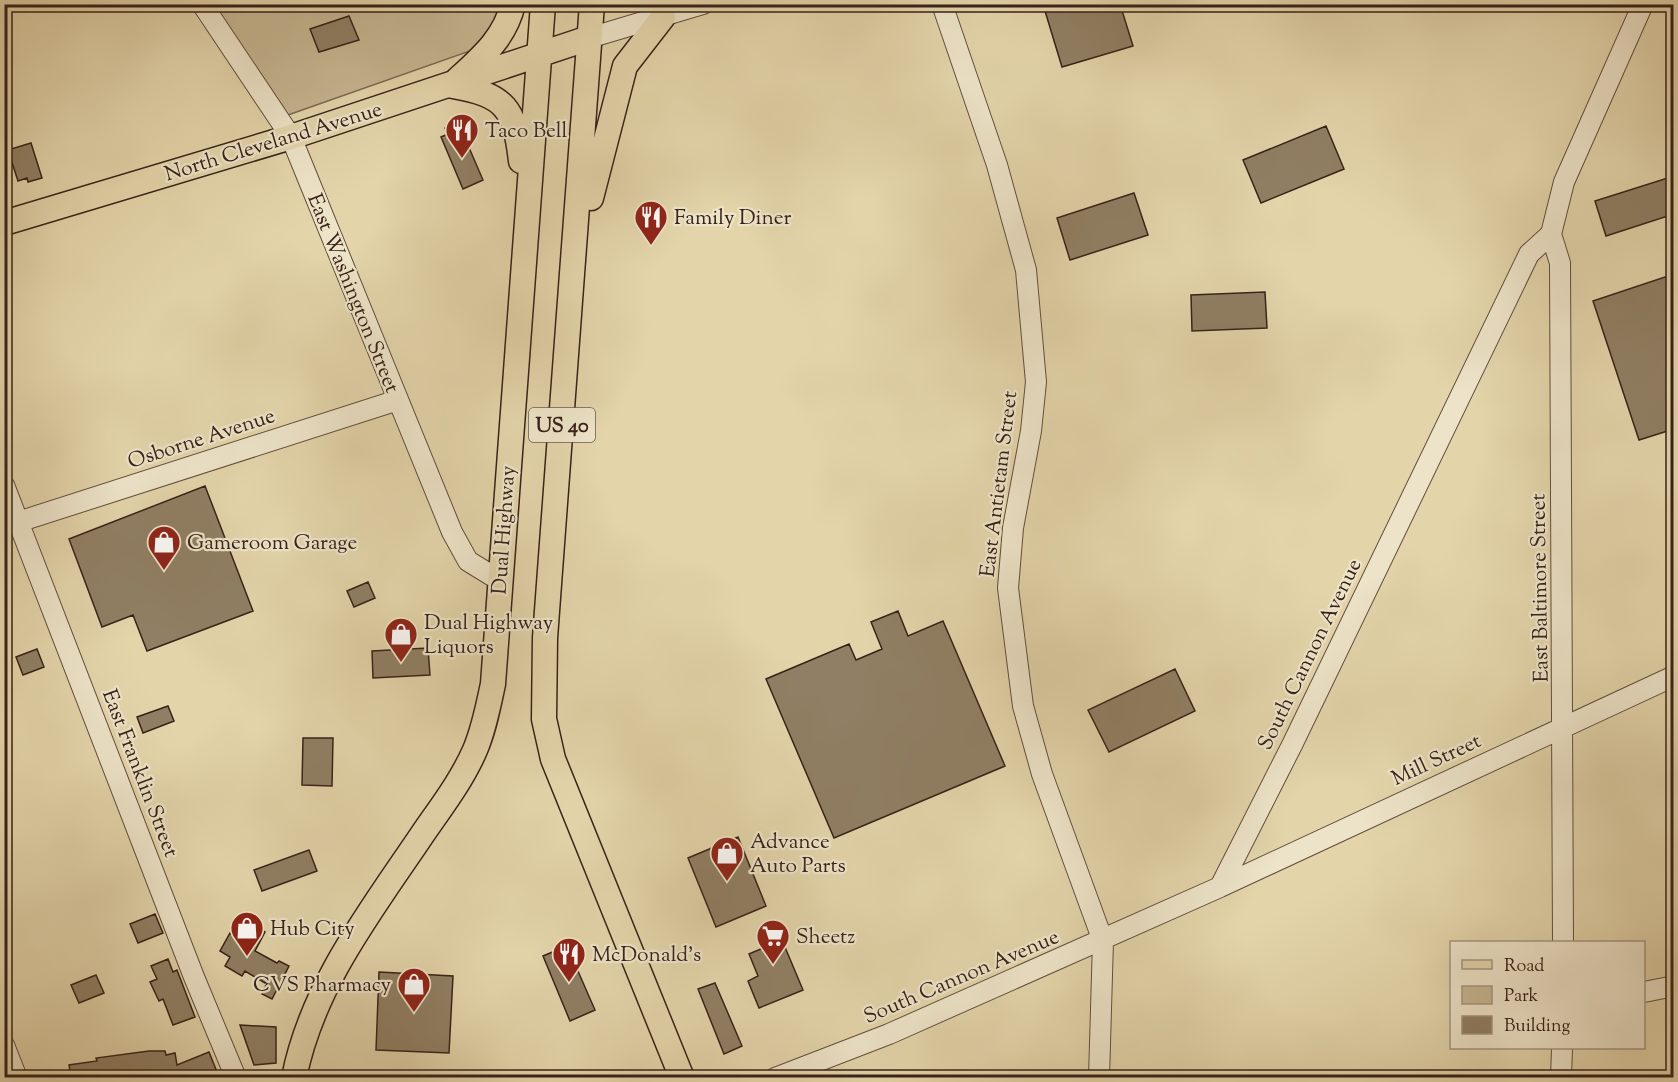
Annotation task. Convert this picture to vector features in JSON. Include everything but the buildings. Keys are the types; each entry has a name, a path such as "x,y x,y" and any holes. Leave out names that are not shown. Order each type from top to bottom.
{"main road":[{"path":"450,86 488,51 500,35 513,4"},
{"name":"Dual Highway","path":"294,1077 310,1022 330,979 358,930 455,787 474,752 484,723 493,684 543,4"},
{"name":"US 40","path":"592,4 543,689 544,719 554,759 571,808 682,1077"},
{"path":"572,295 595,176 624,66 666,11"},
{"name":"North Cleveland Avenue","path":"4,223 291,137 589,38"},
{"path":"450,86 492,96 512,115 518,134 527,216"}],"street":[{"name":"East Washington Street","path":"202,4 291,137 452,532 468,561 499,580"},
{"path":"589,38 666,11 704,4"},
{"name":"East Antietam Street","path":"942,4 997,165 1026,270 1036,382 1030,431 1012,528 1008,588 1023,706 1042,774 1103,941 1099,1077"},
{"path":"1551,234 1564,182 1643,4"},
{"name":"South Cannon Avenue","path":"775,1077 889,1034 1103,941 1220,887 1298,732 1529,254 1551,234"},
{"name":"East Baltimore Street","path":"1551,234 1560,263 1564,726 1563,941"},
{"name":"Osborne Avenue","path":"18,522 398,400"},
{"name":"East Franklin Street","path":"4,485 236,1077"},
{"name":"Mill Street","path":"1220,887 1674,676"},
{"path":"1645,992 1674,986"},
{"path":"4,1045 17,1077"},
{"path":"1561,1077 1562,1049"}],"green space":[{"path":"209,5 508,5 487,45 285,116"}],"place":[{"name":"Taco Bell","path":"462,159"},
{"name":"Family Diner","path":"651,246"},
{"name":"Gameroom Garage","path":"164,571"},
{"name":"Dual Highway Liquors","path":"401,663"},
{"name":"Advance Auto Parts","path":"727,882"},
{"name":"Hub City","path":"247,957"},
{"name":"Sheetz","path":"773,965"},
{"name":"McDonald's","path":"569,983"},
{"name":"CVS Pharmacy","path":"414,1013"}]}
